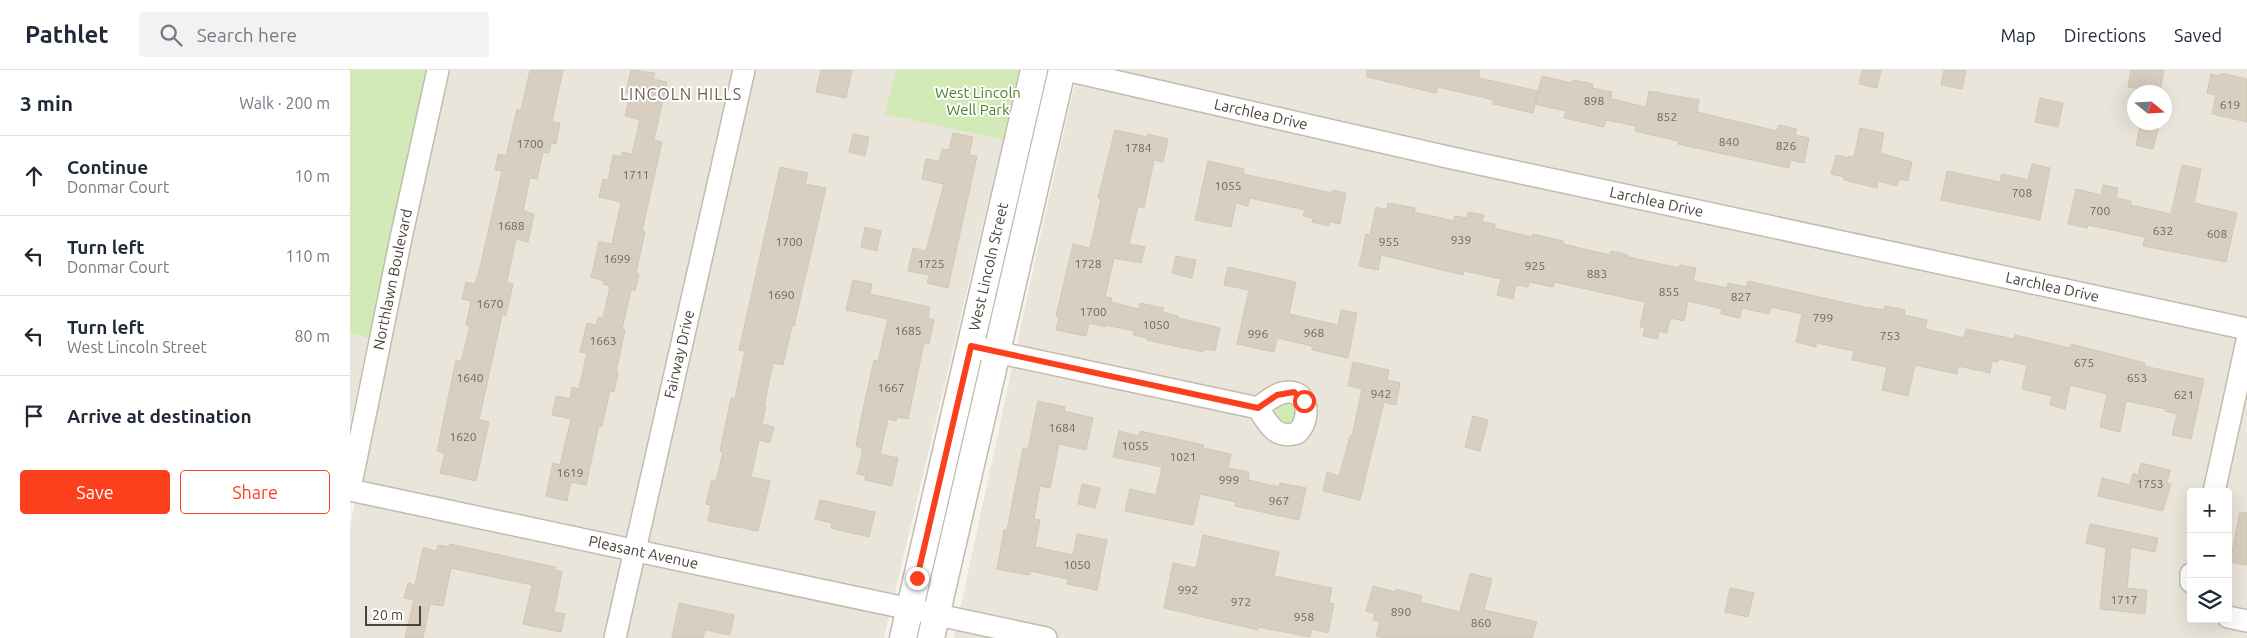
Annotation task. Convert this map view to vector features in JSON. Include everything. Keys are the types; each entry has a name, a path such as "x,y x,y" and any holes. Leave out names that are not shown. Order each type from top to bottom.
{"street":[{"name":"Northlawn Boulevard","path":"350,490 401,238 438,70"},
{"name":"Fairway Drive","path":"615,638 744,70"},
{"name":"West Lincoln Street","path":"903,638 1034,70"},
{"name":"West Lincoln Street","path":"934,627 1062,70"},
{"name":"Larchlea Drive","path":"1066,70 1462,160 2247,329"},
{"path":"2215,488 2247,341"},
{"path":"971,346 1258,408"},
{"name":"Pleasant Avenue","path":"350,490 909,610 934,627 1046,638"},
{"path":"2232,618 2247,621"}],"shaded area":[{"path":"445,70 896,70 886,114 1003,140 884,638 350,638 350,526 390,344"},
{"path":"1078,70 2247,70 2247,638 954,638"},
{"path":"350,333 369,338 350,425"}],"green space":[{"path":"350,70 445,70 423,172 369,338 350,333"},
{"name":"West Lincoln Well Park","path":"896,70 1019,70 1003,140 885,114"},
{"path":"1282,404 1290,404 1296,410 1296,418 1290,424 1282,424 1276,418 1276,410"}],"building":[{"path":"530,70 563,70 552,122 560,123 556,144 551,143 549,153 543,152 537,179 530,178 523,211 534,214 528,242 516,239 507,282 513,284 506,316 502,315 479,420 489,422 476,481 440,473 445,453 437,451 456,360 461,362 470,326 466,325 471,301 462,299 466,282 475,284 478,276 502,171 495,170 498,154 506,156 517,109 521,110"},
{"path":"631,70 655,73 653,79 667,82 654,140 662,142 642,231 645,232 636,273 639,274 635,291 631,290 622,329 625,330 616,372 618,373 614,392 610,391 602,426 599,425 586,485 571,482 567,501 546,496 553,463 560,465 571,419 552,415 556,396 570,399 572,387 579,389 587,353 580,352 587,323 596,325 598,317 603,318 610,286 603,284 604,281 591,277 599,242 612,244 621,202 599,197 603,179 608,180 613,155 621,157 622,152 632,154 640,120 625,116 630,94 626,93"},
{"path":"821,70 852,70 846,98 816,92"},
{"path":"1367,70 1480,70 1479,78 1538,91 1533,113 1493,104 1494,100 1438,87 1436,93 1367,77"},
{"path":"1862,70 1881,70 1877,88 1859,84"},
{"path":"1944,70 1966,70 1962,89 1941,85"},
{"path":"2131,70 2164,70 2161,85 2128,85"},
{"path":"2221,73 2247,79 2247,122 2212,114 2216,95 2207,93 2211,74 2220,76"},
{"path":"1542,76 1572,83 1573,80 1593,84 1592,88 1612,92 1611,99 1646,107 1649,91 1699,100 1697,112 1777,131 1779,125 1797,129 1795,135 1809,138 1804,163 1790,160 1789,168 1678,144 1678,141 1635,131 1636,126 1606,120 1604,127 1564,118 1566,111 1535,104"},
{"path":"2040,98 2063,103 2058,127 2035,122"},
{"path":"1860,128 1884,133 1880,153 1912,162 1908,181 1899,179 1897,186 1878,181 1877,188 1844,180 1844,177 1831,174 1836,155 1848,158 1849,156 1854,157"},
{"path":"1115,130 1147,137 1148,134 1168,139 1163,162 1154,160 1144,208 1138,207 1129,244 1145,247 1141,263 1114,258 1105,297 1112,298 1111,302 1139,309 1140,303 1164,308 1162,312 1178,316 1178,318 1220,328 1215,351 1204,349 1204,352 1147,340 1147,338 1133,335 1134,331 1106,325 1105,327 1089,323 1086,336 1056,330 1059,317 1056,316 1073,244 1090,248 1101,199 1098,198"},
{"path":"2139,130 2158,130 2153,149 2136,145"},
{"path":"953,133 973,137 969,155 977,156 948,288 927,283 929,275 908,271 913,248 926,251 944,184 922,179 926,159 939,161 942,149 949,150"},
{"path":"853,134 869,137 865,156 849,152"},
{"path":"1208,161 1244,169 1243,174 1332,193 1332,190 1346,193 1340,224 1330,222 1329,226 1312,222 1313,218 1303,216 1305,210 1250,198 1248,206 1236,203 1231,227 1195,220"},
{"path":"2032,164 2050,168 2040,220 1941,200 1947,171 2000,182 2002,174 2028,180"},
{"path":"2182,165 2201,169 2194,203 2237,213 2226,262 2143,246 2145,237 2088,225 2087,228 2068,224 2076,189 2101,195 2103,185 2118,188 2116,198 2131,201 2131,205 2171,214"},
{"path":"780,167 808,173 805,184 826,188 783,365 773,363 764,406 766,406 762,424 774,427 770,443 759,440 751,477 770,481 758,531 708,521 711,505 706,504 712,480 716,481 723,452 720,451 731,398 735,399 745,351 739,350"},
{"path":"1388,203 1415,208 1414,212 1454,221 1455,216 1467,218 1468,212 1484,215 1482,222 1495,224 1494,228 1532,237 1533,234 1563,241 1563,244 1610,255 1611,251 1628,255 1628,257 1679,268 1680,265 1696,268 1693,281 1727,288 1728,283 1746,287 1748,281 1864,307 1884,310 1885,306 1905,310 1904,315 1927,320 1925,329 1964,338 1966,329 2014,339 2015,335 2070,348 2071,344 2145,363 2144,366 2204,379 2191,439 2172,435 2177,414 2165,411 2166,409 2126,401 2120,432 2100,427 2107,394 2070,385 2065,409 2050,405 2052,396 2022,389 2027,365 1999,359 1998,362 1992,361 1990,373 1958,366 1957,374 1915,365 1908,396 1882,390 1887,367 1852,360 1854,351 1816,343 1816,347 1796,342 1802,314 1771,307 1769,314 1742,308 1740,318 1721,314 1722,309 1688,301 1684,321 1670,318 1667,333 1659,331 1658,339 1643,336 1645,328 1640,327 1645,302 1554,282 1553,287 1529,282 1528,287 1516,285 1513,299 1497,295 1501,279 1464,271 1463,275 1381,255 1378,270 1359,266 1366,234 1370,235 1376,207 1387,210"},
{"path":"865,227 881,231 877,251 861,247"},
{"path":"1176,256 1196,260 1192,278 1172,273"},
{"path":"1228,267 1296,282 1289,314 1338,325 1341,310 1357,313 1348,358 1312,350 1312,346 1277,338 1274,352 1237,344 1249,290 1224,285"},
{"path":"853,280 872,284 870,294 930,307 928,318 934,320 929,344 924,343 908,419 897,417 896,421 888,419 880,454 898,458 892,486 865,480 866,476 857,474 862,448 856,446 862,414 874,360 878,361 888,319 846,310"},
{"path":"1353,362 1389,370 1387,380 1400,383 1396,405 1384,402 1360,500 1323,491 1327,472 1339,476 1350,436 1352,436 1362,389 1348,386"},
{"path":"1038,401 1065,407 1064,411 1093,418 1086,450 1059,444 1050,488 1040,486 1034,519 1040,520 1035,547 1073,555 1077,534 1107,540 1097,590 1067,584 1068,579 1030,571 1029,575 997,569 1004,530 1007,530 1023,448 1028,449"},
{"path":"1473,416 1488,420 1480,451 1465,447"},
{"path":"1119,431 1139,436 1140,431 1204,445 1203,448 1231,454 1228,468 1249,472 1248,480 1279,487 1280,483 1306,488 1299,520 1235,506 1236,502 1200,494 1193,525 1125,511 1130,489 1156,495 1162,467 1113,457"},
{"path":"2141,463 2170,470 2167,483 2171,484 2163,511 2098,496 2102,478 2130,485 2133,473 2138,475"},
{"path":"1082,484 1100,488 1095,508 1078,504"},
{"path":"820,500 875,512 869,537 831,528 832,523 815,519"},
{"path":"2240,512 2247,513 2247,565 2232,562 2232,552"},
{"path":"2090,524 2158,538 2155,552 2131,547 2127,588 2147,590 2145,614 2100,609 2106,548 2086,543"},
{"path":"1203,535 1279,552 1274,576 1332,588 1329,603 1334,604 1328,633 1312,629 1310,637 1258,627 1258,630 1164,608 1173,563 1196,568"},
{"path":"450,544 555,567 555,570 562,572 554,612 565,614 561,632 523,624 532,585 451,568 443,606 430,604 423,638 405,638 414,600 404,598 408,583 415,585 423,548 437,551 438,545 449,547"},
{"path":"1470,573 1492,579 1484,610 1537,622 1532,638 1385,638 1376,636 1380,622 1373,620 1375,614 1366,611 1373,586 1395,592 1396,589 1422,596 1420,602 1460,612"},
{"path":"1730,588 1754,593 1748,617 1725,612"},
{"path":"679,603 734,615 730,635 705,630 703,638 672,638"}],"district":[{"name":"LINCOLN HILLS","path":"681,94"}],"route":[{"path":"917,578 971,346 1258,408 1271,398 1288,392 1294,392 1304,401"}]}
